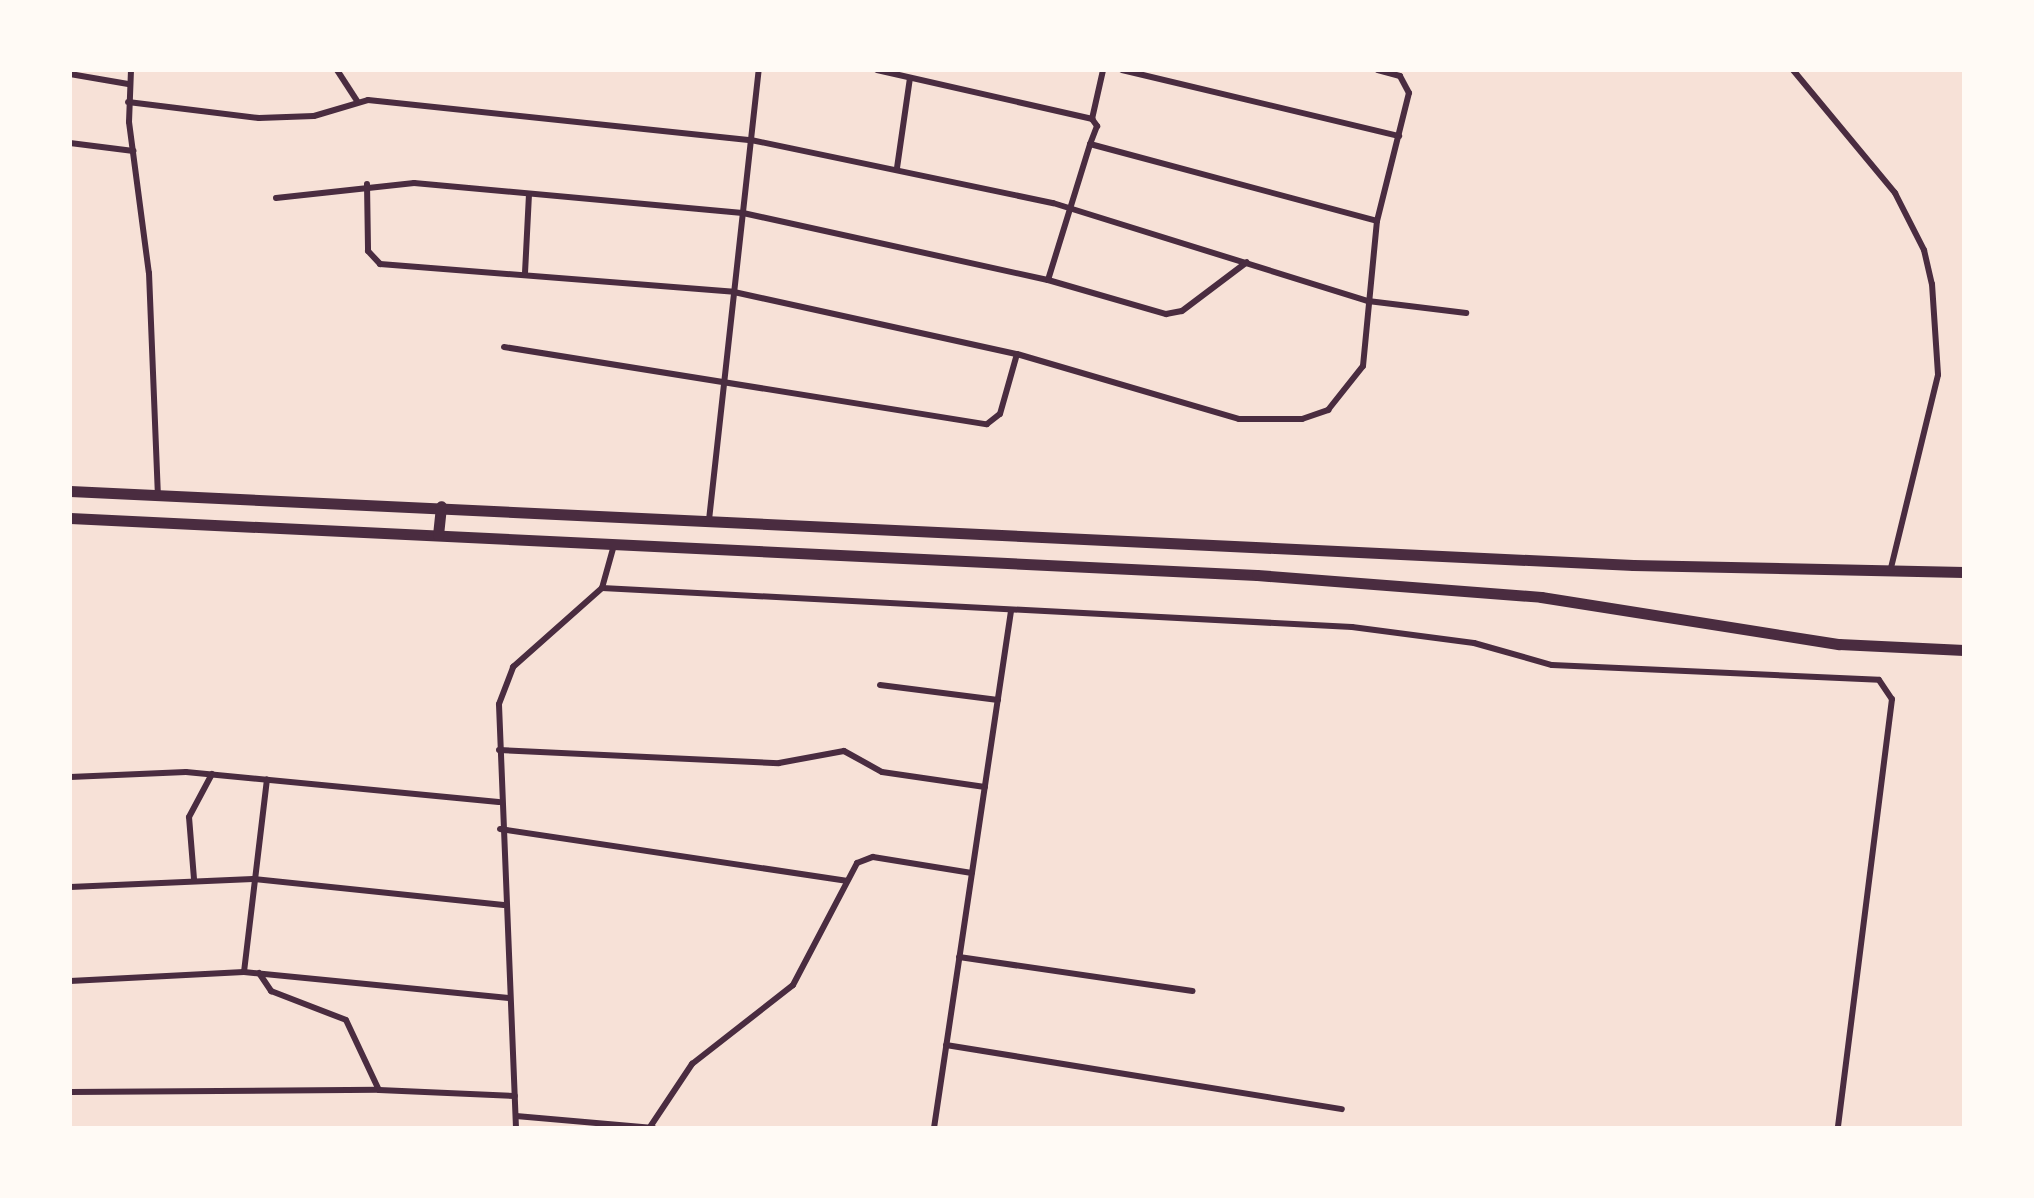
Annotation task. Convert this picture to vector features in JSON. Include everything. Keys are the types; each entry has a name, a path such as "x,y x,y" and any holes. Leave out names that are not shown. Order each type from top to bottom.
{"highway":[{"path":"70,492 441,506 1633,565 1964,572"},
{"path":"438,534 441,506"},
{"path":"70,518 1257,575 1541,597 1839,644 1964,650"}],"street":[{"path":"131,70 128,102 149,274 158,495"},
{"path":"336,70 358,102"},
{"path":"709,521 759,70"},
{"path":"877,70 1092,118 1098,126 1048,280"},
{"path":"1092,118 1102,70"},
{"path":"1122,70 1399,136"},
{"path":"1378,70 1407,83"},
{"path":"367,184 368,251 380,264 734,292 1017,354 1239,419 1302,419 1328,410 1362,366 1377,221 1399,136 1409,70"},
{"path":"1793,70 1895,194 1924,250 1932,284 1938,374 1892,568"},
{"path":"70,74 128,84"},
{"path":"896,168 910,78"},
{"path":"128,102 259,118 314,116 358,102 751,140 1071,208 1368,302 1466,313"},
{"path":"70,143 133,151"},
{"path":"1090,144 1377,221"},
{"path":"276,198 367,184 743,213 1048,280 1175,315 1247,262"},
{"path":"525,273 529,195"},
{"path":"504,347 987,424 1000,414 1017,354"},
{"path":"516,1128 500,830 499,704 514,667 602,588 614,546"},
{"path":"602,588 1352,627 1474,643 1552,665 1879,680 1892,699 1838,1128"},
{"path":"934,1128 1011,611"},
{"path":"880,685 998,700"},
{"path":"499,750 779,764 844,751 882,772 984,787"},
{"path":"70,777 212,774 499,802"},
{"path":"194,879 190,818 212,774"},
{"path":"244,972 267,779"},
{"path":"500,830 846,881"},
{"path":"516,1116 652,1128 692,1064 793,985 857,862 874,857 972,873"},
{"path":"70,887 194,879 253,880 504,905"},
{"path":"959,957 1193,991"},
{"path":"70,981 244,972 509,998"},
{"path":"259,973 271,991 346,1020 379,1090"},
{"path":"946,1045 1342,1109"},
{"path":"70,1092 379,1090 515,1096"}]}
